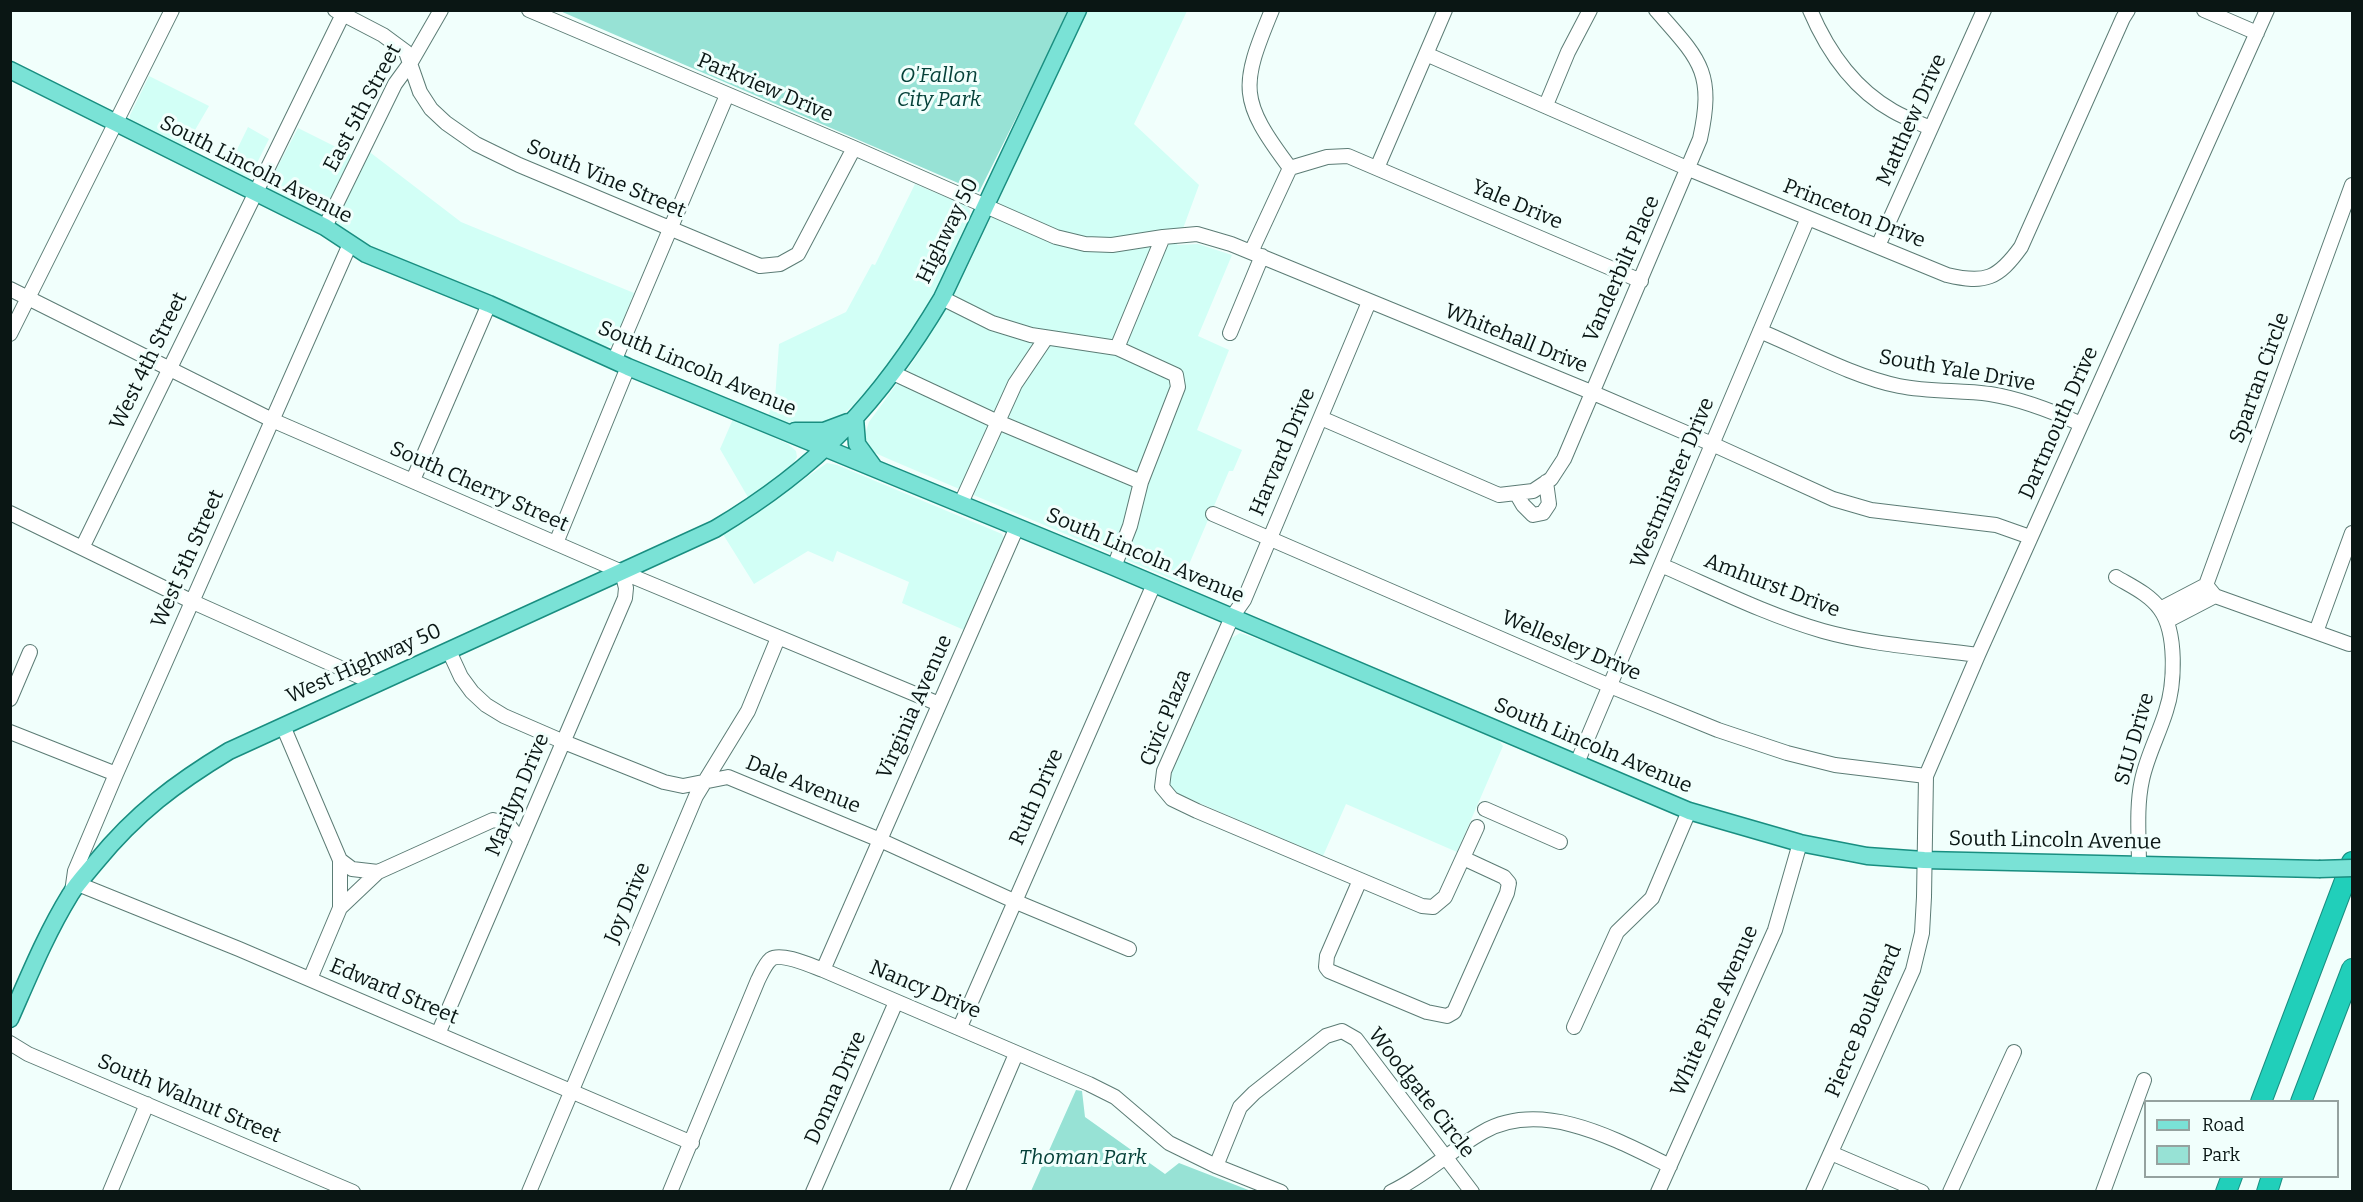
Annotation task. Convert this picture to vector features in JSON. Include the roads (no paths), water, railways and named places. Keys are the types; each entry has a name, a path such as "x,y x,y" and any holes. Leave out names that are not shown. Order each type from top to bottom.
{"highway":[{"path":"2261,1100 2352,862"},
{"path":"2301,1100 2352,969"}],"main road":[{"name":"Highway 50","path":"826,448 893,373 942,298 1078,10"},
{"name":"South Lincoln Avenue","path":"10,70 325,227 366,254 489,303 622,363 1114,567 1689,812 1800,843 1866,856 1924,861 2352,868"},
{"path":"782,430 824,431 855,418 857,444 874,468"},
{"name":"West Highway 50","path":"10,1019 52,925 75,888 116,839 168,790 229,751 715,529 748,509 826,448"}],"street":[{"path":"10,334 172,10"},
{"name":"East 5th Street","path":"325,227 395,84 411,62 441,10"},
{"name":"Parkview Drive","path":"529,10 985,206"},
{"path":"1230,333 1256,254 1290,168 1260,127 1249,87 1254,55 1272,10"},
{"path":"1377,168 1445,10"},
{"path":"1546,105 1568,52 1590,10"},
{"name":"Vanderbilt Place","path":"1546,482 1551,479 1564,459 1700,139 1706,111 1704,82 1695,57 1656,10"},
{"path":"1810,10 1834,56 1860,86 1892,110 1931,128"},
{"name":"Matthew Drive","path":"1878,246 1984,10"},
{"name":"Princeton Drive","path":"1426,54 1689,169 1947,275 1969,281 1990,277 2009,264 2021,247 2128,10"},
{"path":"2204,10 2257,33"},
{"name":"Dartmouth Drive","path":"1924,861 1926,776 2030,537 2267,10"},
{"name":"South Vine Street","path":"341,12 393,40 406,52 420,92 431,109 446,123 476,144 519,165 760,266 780,264 798,254 854,148"},
{"name":"West 4th Street","path":"82,548 341,12"},
{"path":"555,543 622,363 668,229 727,95"},
{"name":"Yale Drive","path":"1290,168 1307,161 1348,156 1641,281"},
{"name":"Spartan Circle","path":"2210,591 2352,184"},
{"name":"Whitehall Drive","path":"985,206 1056,237 1085,244 1112,245 1197,234 1256,254 1591,392 1833,499 1871,510 1996,525 2030,537"},
{"name":"Westminster Drive","path":"1576,763 1808,218"},
{"path":"1117,348 1163,237"},
{"name":"West 5th Street","path":"75,888 75,871 116,774 350,244"},
{"name":"South Cherry Street","path":"10,289 272,420 622,572 939,704"},
{"path":"942,298 992,323 1046,338 1103,344 1176,375 1178,387 1140,482 1130,526 1114,567"},
{"name":"Harvard Drive","path":"1232,617 1244,600 1369,302"},
{"path":"413,480 489,303"},
{"name":"South Yale Drive","path":"1760,331 1869,377 1897,386 2000,396 2050,410 2081,424"},
{"path":"961,503 1015,384 1046,338"},
{"path":"893,373 998,422 1140,482"},
{"path":"1321,418 1488,492 1499,495 1516,493 1533,491 1546,482 1549,504 1543,513 1533,515 1523,506 1516,493"},
{"path":"10,513 193,602 374,683"},
{"name":"Wellesley Drive","path":"1213,514 1610,686 1718,730 1787,753 1835,765 1926,776"},
{"name":"Virginia Avenue","path":"823,970 1017,527"},
{"path":"2316,632 2352,533"},
{"name":"Amhurst Drive","path":"1661,565 1769,612 1823,631 1876,642 1978,655"},
{"name":"Marilyn Drive","path":"438,1034 625,598 626,588 622,572"},
{"name":"SLU Drive","path":"2116,577 2151,599 2160,609 2167,621 2172,651 2167,707 2147,760 2142,781 2139,801 2139,866"},
{"name":"Ruth Drive","path":"960,1027 1154,584"},
{"path":"2167,621 2210,591"},
{"path":"2160,609 2210,591 2349,644"},
{"name":"Civic Plaza","path":"1232,617 1164,771 1162,787 1166,793 1180,803 1360,880"},
{"name":"Joy Drive","path":"529,1191 696,796 748,711 778,638"},
{"name":"Dale Avenue","path":"449,651 461,677 472,692 486,705 504,716 664,782 683,786 728,777 880,840 1014,901 1129,949"},
{"path":"10,699 30,652"},
{"path":"283,726 340,860 340,908 310,979"},
{"path":"10,732 116,774"},
{"path":"1485,809 1560,842"},
{"path":"1574,1027 1617,932 1652,898 1689,812"},
{"path":"340,908 378,872 493,820 507,823 521,841"},
{"path":"1463,858 1504,877 1509,883 1507,893 1454,1012 1447,1016 1427,1012 1329,971 1326,967 1327,956 1360,880 1422,906 1433,907 1445,897 1477,827"},
{"name":"White Pine Avenue","path":"1658,1191 1775,930 1800,843"},
{"path":"340,860 352,868 378,872"},
{"name":"Pierce Boulevard","path":"1813,1191 1913,970 1922,933 1924,861"},
{"name":"Edward Street","path":"75,888 310,979 692,1143"},
{"name":"Nancy Drive","path":"670,1191 692,1143 758,980 769,961 774,957 783,957 823,970 1089,1084 1115,1097 1145,1125 1169,1143 1216,1166 1281,1191"},
{"name":"Donna Drive","path":"813,1191 896,1002"},
{"name":"Woodgate Circle","path":"1216,1166 1240,1107 1254,1093 1326,1036 1342,1031 1356,1039 1472,1191"},
{"name":"South Walnut Street","path":"10,1043 27,1054 344,1190"},
{"path":"1950,1191 2014,1052"},
{"path":"957,1191 1016,1054"},
{"path":"2103,1191 2144,1080"},
{"path":"110,1191 147,1104"},
{"path":"1391,1191 1414,1181 1485,1131 1524,1119 1546,1120 1585,1128 1670,1166"},
{"path":"1831,1153 1922,1191"}],"park label":[{"name":"O'Fallon City Park","path":"939,88"},
{"name":"Thoman Park","path":"1083,1158"}]}
